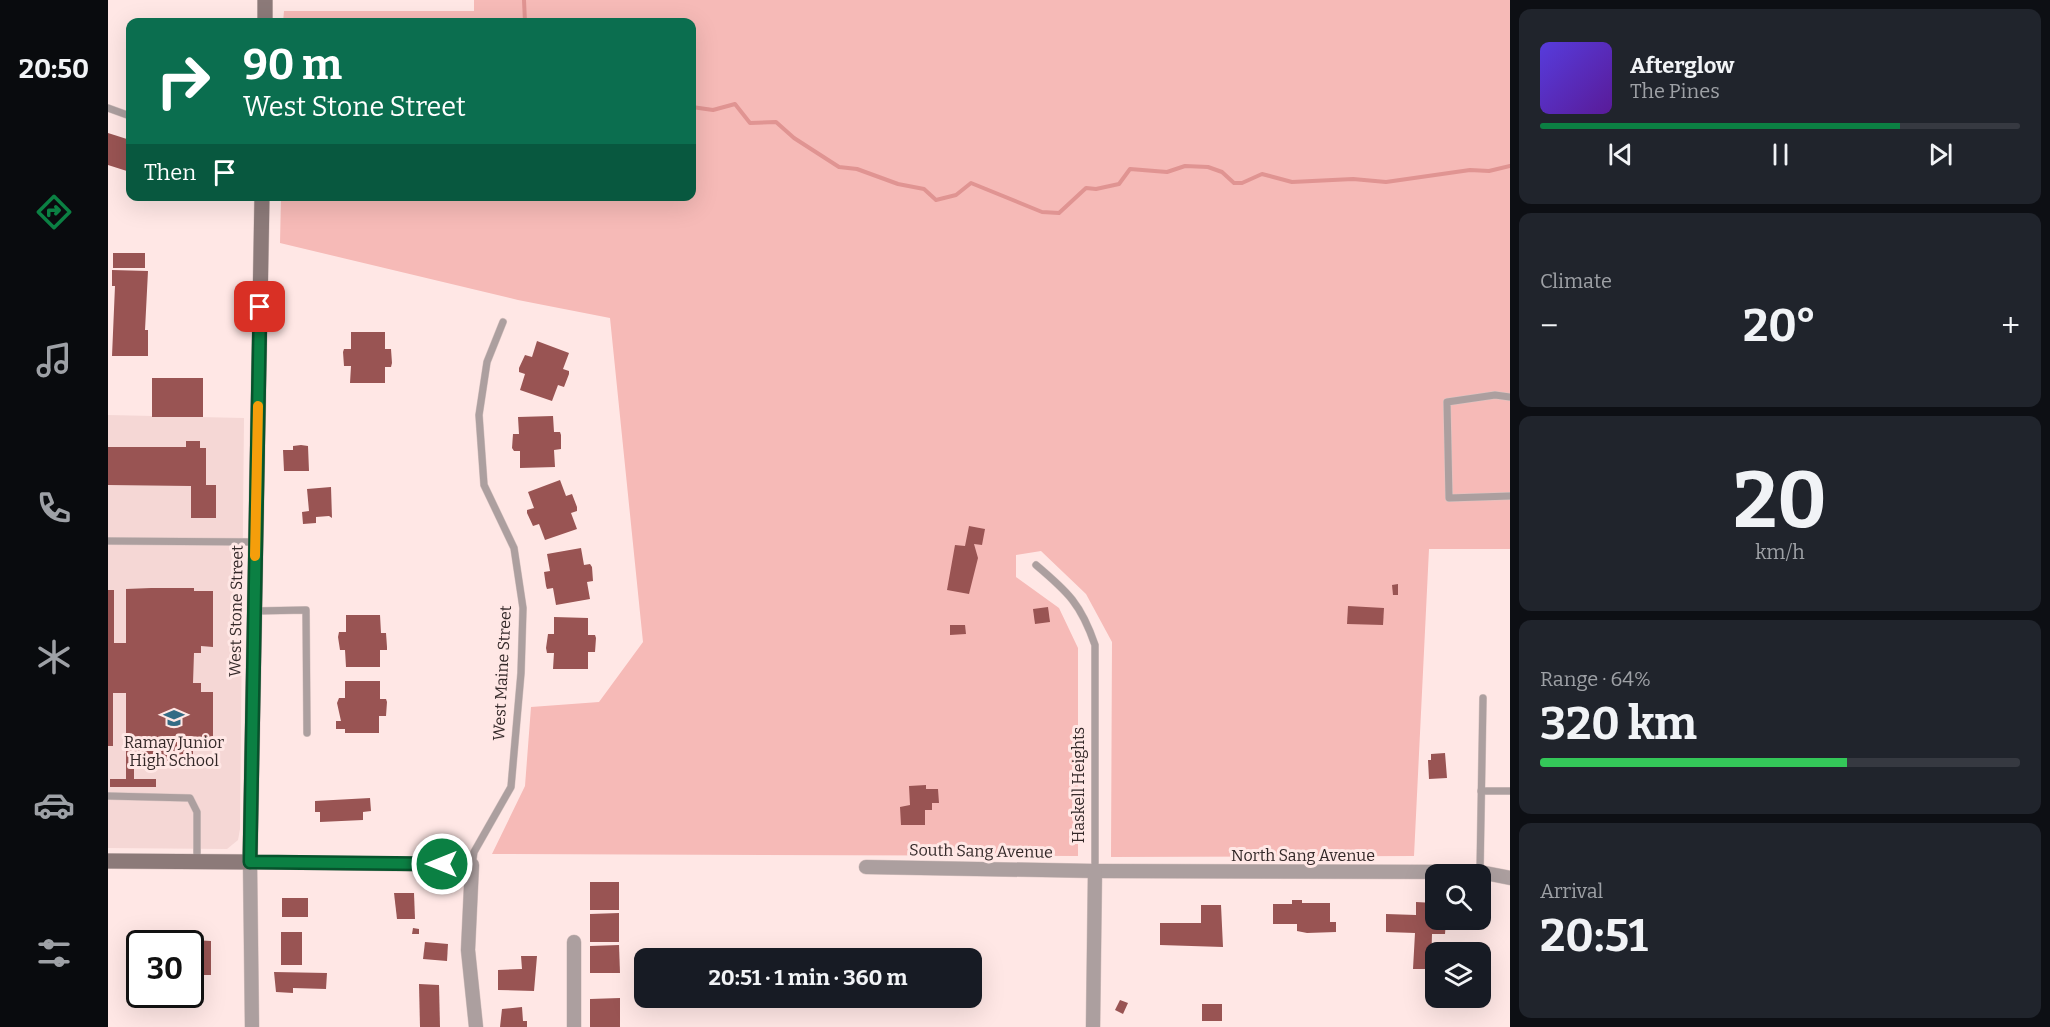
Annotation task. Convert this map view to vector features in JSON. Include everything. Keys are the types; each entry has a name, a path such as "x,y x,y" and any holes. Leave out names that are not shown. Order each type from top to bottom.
{"street":[{"path":"265,0 265,18"},
{"name":"West Stone Street","path":"252,1027 250,862 262,201"},
{"path":"108,861 472,865"},
{"name":"West Maine Street","path":"472,865 468,950 476,1027"},
{"name":"South Sang Avenue","path":"866,867 1095,871"},
{"name":"North Sang Avenue","path":"1095,871 1425,872"},
{"name":"Haskell Heights","path":"1094,1027 1095,871"},
{"name":"North Sang Avenue","path":"1491,874 1510,878"},
{"path":"573,942 574,1027"}],"lane":[{"path":"108,108 126,115"},
{"name":"West Maine Street","path":"472,865 474,852 511,787 521,673 523,608 514,548 484,485 478,416 487,362 503,322"},
{"path":"1510,397 1495,395 1447,402 1449,498 1510,496"},
{"path":"108,542 255,542"},
{"name":"Haskell Heights","path":"1036,564 1071,595 1087,622 1095,645 1095,871"},
{"path":"255,611 306,610 308,733"},
{"path":"1480,864 1483,698"},
{"path":"1481,791 1510,791"},
{"path":"108,796 190,798 197,812 197,861"}],"shaded area":[{"path":"474,0 1510,0 1510,549 1429,549 1414,856 1111,857 1112,642 1086,594 1041,551 1016,555 1016,577 1059,608 1078,648 1078,856 492,854 525,786 531,707 599,702 643,642 610,318 518,300 280,243 281,201 696,201 696,18 283,18 284,11 474,11"},
{"name":"Ramay Junior High School","path":"108,415 244,418 240,829 238,840 227,849 108,848"}],"building":[{"path":"108,133 126,139 126,171 108,165"},
{"path":"113,253 145,253 145,268 113,268"},
{"path":"112,270 148,271 145,330 148,330 148,356 112,356 115,286 112,286"},
{"path":"351,332 385,332 385,349 391,349 392,363 391,367 385,367 385,383 350,383 351,366 344,366 343,352 344,349 351,349"},
{"path":"537,341 569,353 563,369 569,371 569,374 564,387 558,385 552,401 520,390 525,374 519,372 519,368 525,355 532,357"},
{"path":"152,378 203,378 203,417 152,417"},
{"path":"553,416 554,432 560,432 561,435 561,449 554,450 555,467 520,468 520,451 514,451 512,448 513,434 519,434 518,417"},
{"path":"186,441 200,441 200,448 206,448 206,485 216,485 216,518 191,518 191,486 108,485 108,447 186,447"},
{"path":"293,446 308,446 309,471 284,471 283,450 293,450"},
{"path":"560,480 566,496 572,494 577,507 577,511 571,513 577,529 545,540 539,524 533,526 527,513 527,510 534,508 528,492"},
{"path":"331,487 332,518 329,516 316,517 316,523 303,524 302,512 309,511 307,489"},
{"path":"969,526 985,529 982,545 974,544 978,558 969,594 947,590 955,545 965,546"},
{"path":"581,548 584,565 590,564 592,567 593,581 587,582 590,599 556,605 553,588 547,589 546,586 544,572 550,571 547,554"},
{"path":"1398,584 1398,595 1393,595 1392,585"},
{"path":"194,588 194,591 213,591 213,647 201,646 201,653 194,653 193,683 201,683 201,692 213,692 213,747 193,747 193,764 149,764 149,754 134,753 134,779 156,779 156,787 110,787 110,779 126,779 126,693 113,693 113,746 108,746 108,590 114,590 114,643 126,643 126,589"},
{"path":"1348,606 1384,608 1383,625 1347,624"},
{"path":"1048,607 1050,622 1035,624 1033,609"},
{"path":"346,615 380,615 381,633 386,633 387,650 380,650 380,667 346,667 345,650 340,650 338,637 339,632 346,632"},
{"path":"554,617 588,618 588,635 595,635 596,638 595,652 588,652 588,669 553,669 554,653 547,653 546,648 548,634 554,634"},
{"path":"950,625 965,625 966,634 950,635"},
{"path":"345,681 380,681 380,699 386,699 387,702 386,716 379,716 379,733 345,733 345,729 336,729 336,721 341,721 337,703 339,698 345,698"},
{"path":"1445,753 1447,778 1429,779 1428,760 1431,760 1431,754"},
{"path":"926,785 926,789 938,789 939,803 932,803 932,810 925,810 925,825 901,825 900,807 910,805 909,786"},
{"path":"370,798 371,811 363,812 363,820 320,822 320,812 315,812 315,801"},
{"path":"590,882 619,882 619,910 590,910"},
{"path":"394,893 414,893 415,919 397,919"},
{"path":"282,898 308,898 308,917 282,917"},
{"path":"1292,900 1302,900 1302,903 1330,903 1330,922 1336,922 1336,932 1307,933 1297,931 1297,924 1273,924 1273,904 1292,904"},
{"path":"1416,902 1425,902 1425,930 1445,930 1445,934 1432,934 1432,942 1425,942 1425,969 1413,969 1415,933 1386,932 1386,914 1416,915"},
{"path":"1201,905 1221,905 1223,947 1160,945 1160,923 1201,923"},
{"path":"619,913 619,942 590,942 590,914"},
{"path":"413,928 419,929 419,934 412,934"},
{"path":"281,932 302,932 302,965 281,965"},
{"path":"204,941 211,941 211,975 204,975"},
{"path":"425,942 448,944 447,961 423,959"},
{"path":"619,945 620,973 590,973 590,946"},
{"path":"521,956 537,956 534,991 498,990 498,970 522,969"},
{"path":"274,972 327,973 326,989 293,988 293,993 276,992"},
{"path":"419,984 439,985 440,1027 420,1027"},
{"path":"620,998 620,1027 590,1027 590,999"},
{"path":"1120,1000 1128,1003 1123,1014 1115,1010"},
{"path":"1202,1004 1222,1004 1222,1021 1202,1021"},
{"path":"522,1007 523,1021 527,1021 527,1027 500,1027 502,1009"}],"waterway":[{"path":"524,0 525,18"},
{"path":"696,108 713,110 735,104 750,123 776,122 794,138 839,167 857,169 898,184 924,189 936,200 956,195 971,183 1042,212 1059,213 1086,188 1096,189 1119,184 1130,169 1167,172 1185,166 1208,167 1222,172 1234,183 1242,183 1262,174 1292,182 1353,179 1386,182 1470,170 1489,171 1510,166"}],"slow traffic":[{"path":"255,556 258,406"}],"place":[{"name":"Ramay Junior High School","path":"174,718"}],"route":[{"path":"260,307 250,862 442,864"}]}
